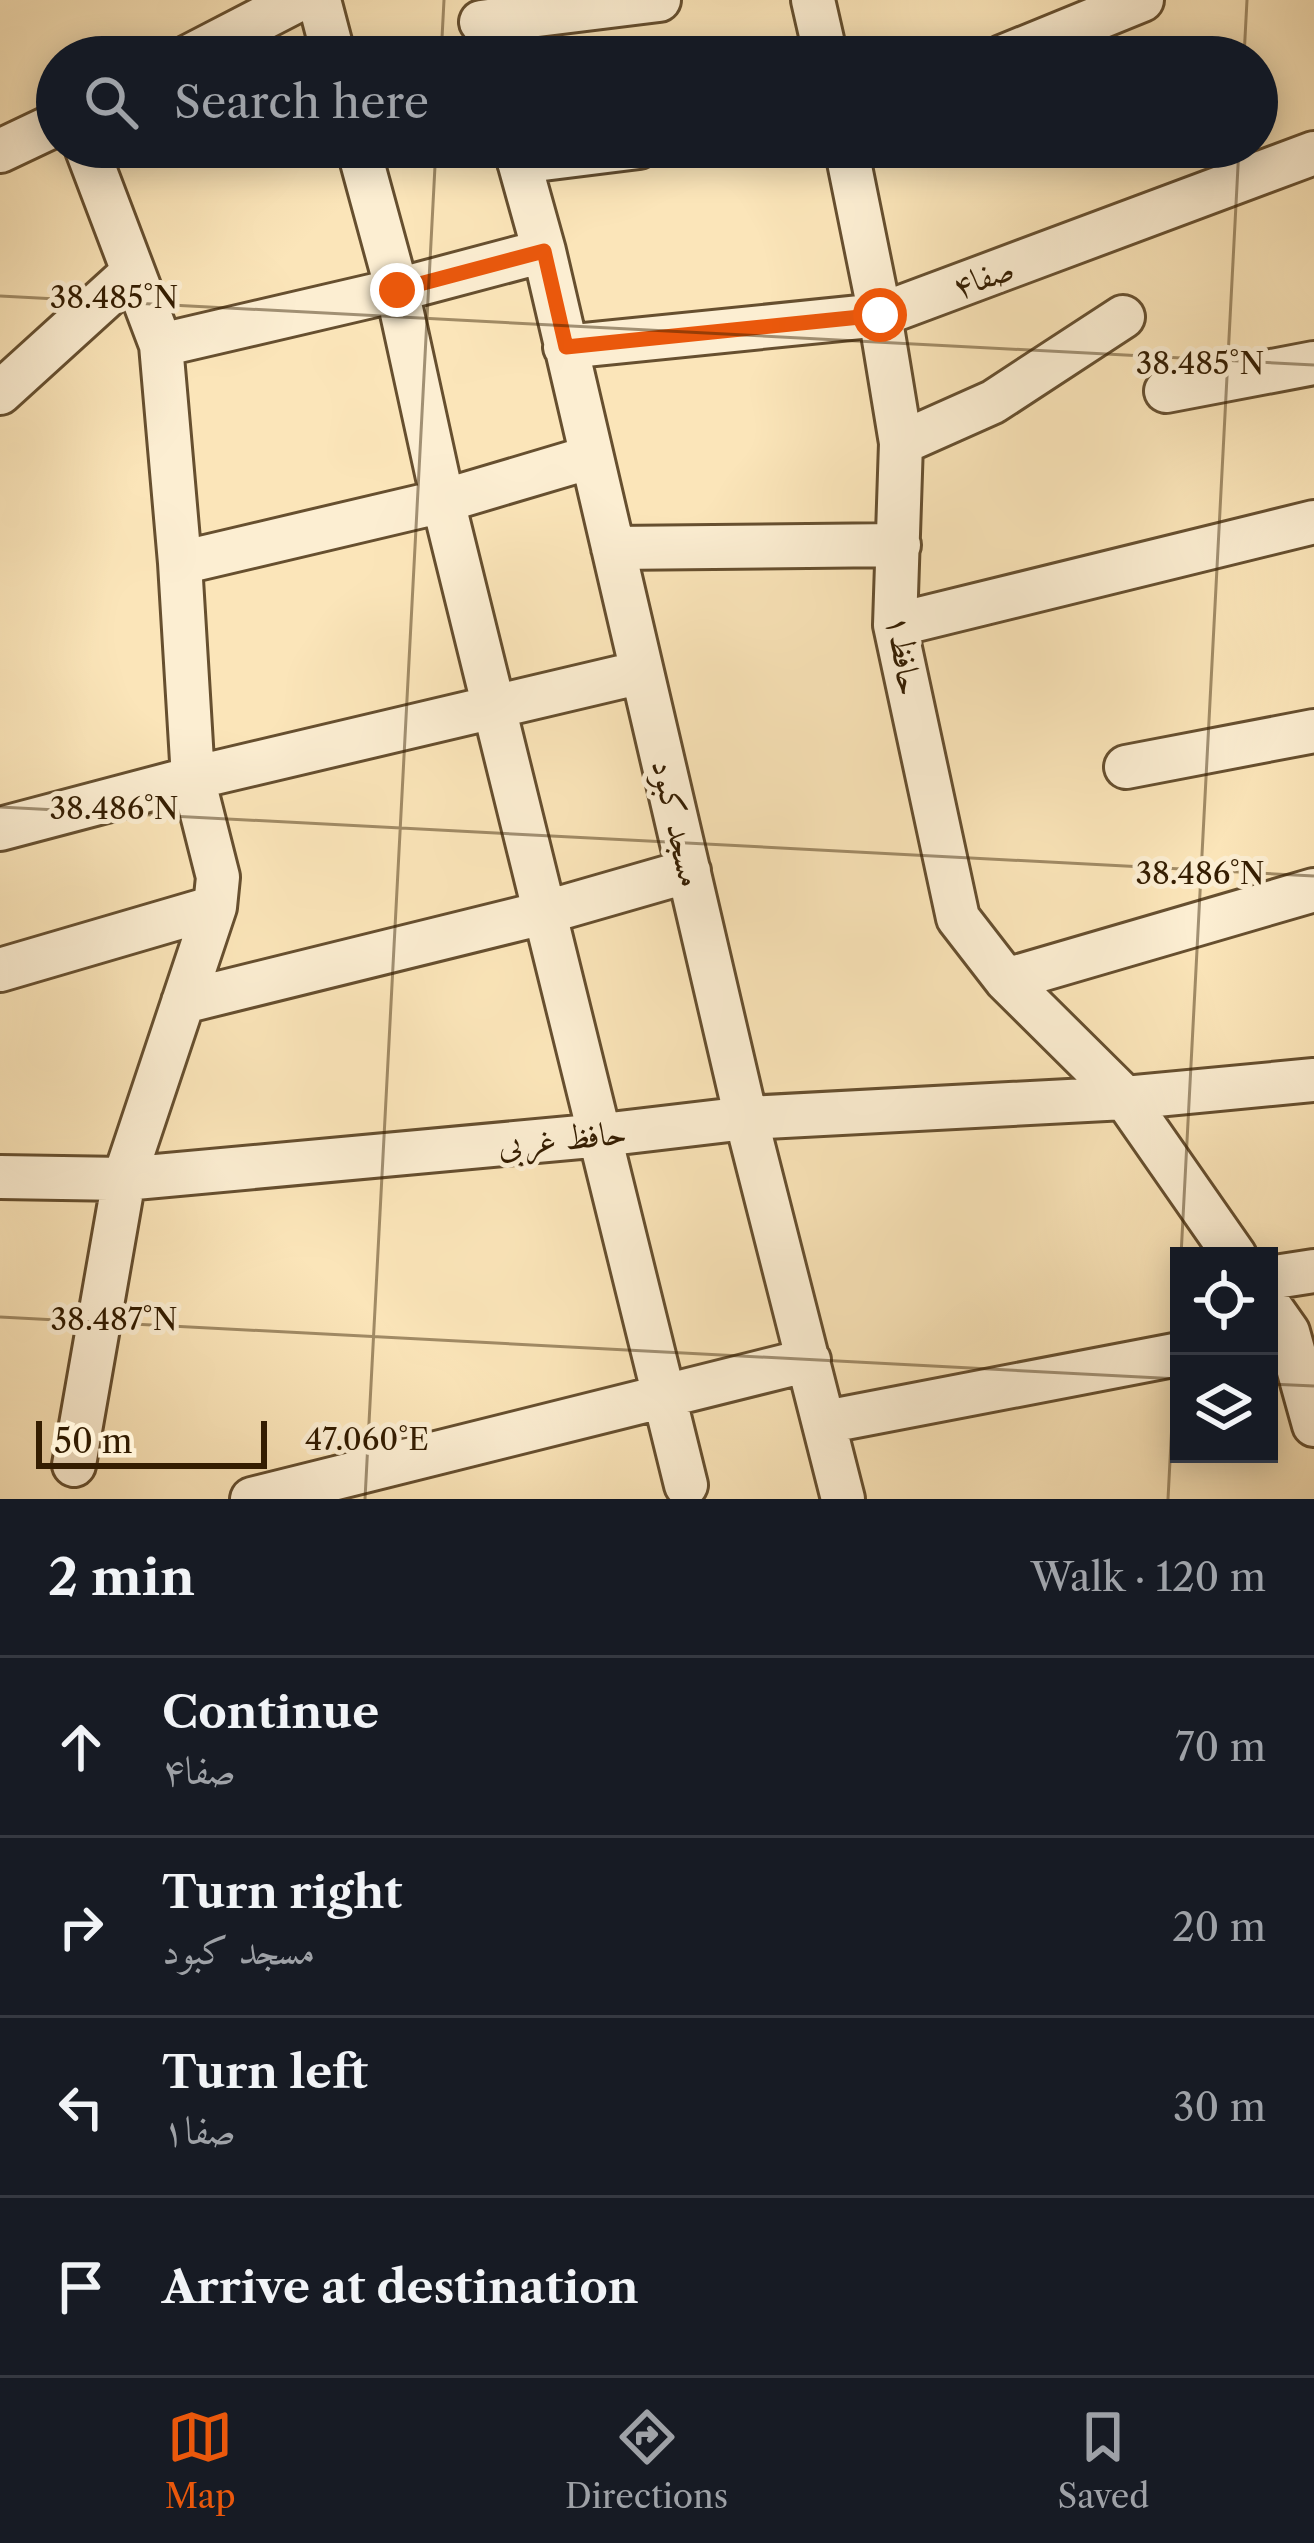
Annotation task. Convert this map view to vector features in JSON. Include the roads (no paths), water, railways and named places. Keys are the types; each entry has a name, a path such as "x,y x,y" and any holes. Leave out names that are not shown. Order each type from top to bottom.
{"street":[{"path":"229,36 298,0"},
{"path":"319,0 328,36"},
{"path":"485,26 659,0"},
{"path":"813,0 821,36"},
{"path":"1054,36 1142,0"},
{"path":"0,151 36,134"},
{"name":"صفا۴","path":"1278,166 1314,153"},
{"path":"74,1465 124,1179 215,907 218,877 193,778 161,345 94,168"},
{"path":"364,168 686,1485"},
{"name":"مسجد کبود","path":"521,168 746,1118 843,1499"},
{"name":"حافظ۱","path":"850,168 901,443 895,625 958,918 1006,980 1125,1097 1229,1247"},
{"name":"صفا۴","path":"566,347 880,315 1274,168"},
{"path":"161,345 544,251"},
{"path":"0,393 132,273"},
{"path":"901,443 993,402 1123,317"},
{"path":"1166,391 1314,363"},
{"path":"180,563 443,501 591,457"},
{"path":"895,625 1314,522"},
{"path":"613,548 899,545"},
{"path":"0,830 193,778 642,672"},
{"path":"1126,767 1314,731"},
{"path":"183,1002 689,872"},
{"path":"1006,980 1314,890"},
{"path":"0,970 215,907"},
{"name":"حافظ غربی","path":"0,1177 124,1179 746,1118 1125,1097 1314,1080"},
{"path":"1278,1277 1314,1271"},
{"path":"1278,1332 1314,1425"},
{"path":"825,1422 1174,1355"},
{"path":"252,1499 809,1360"}]}
